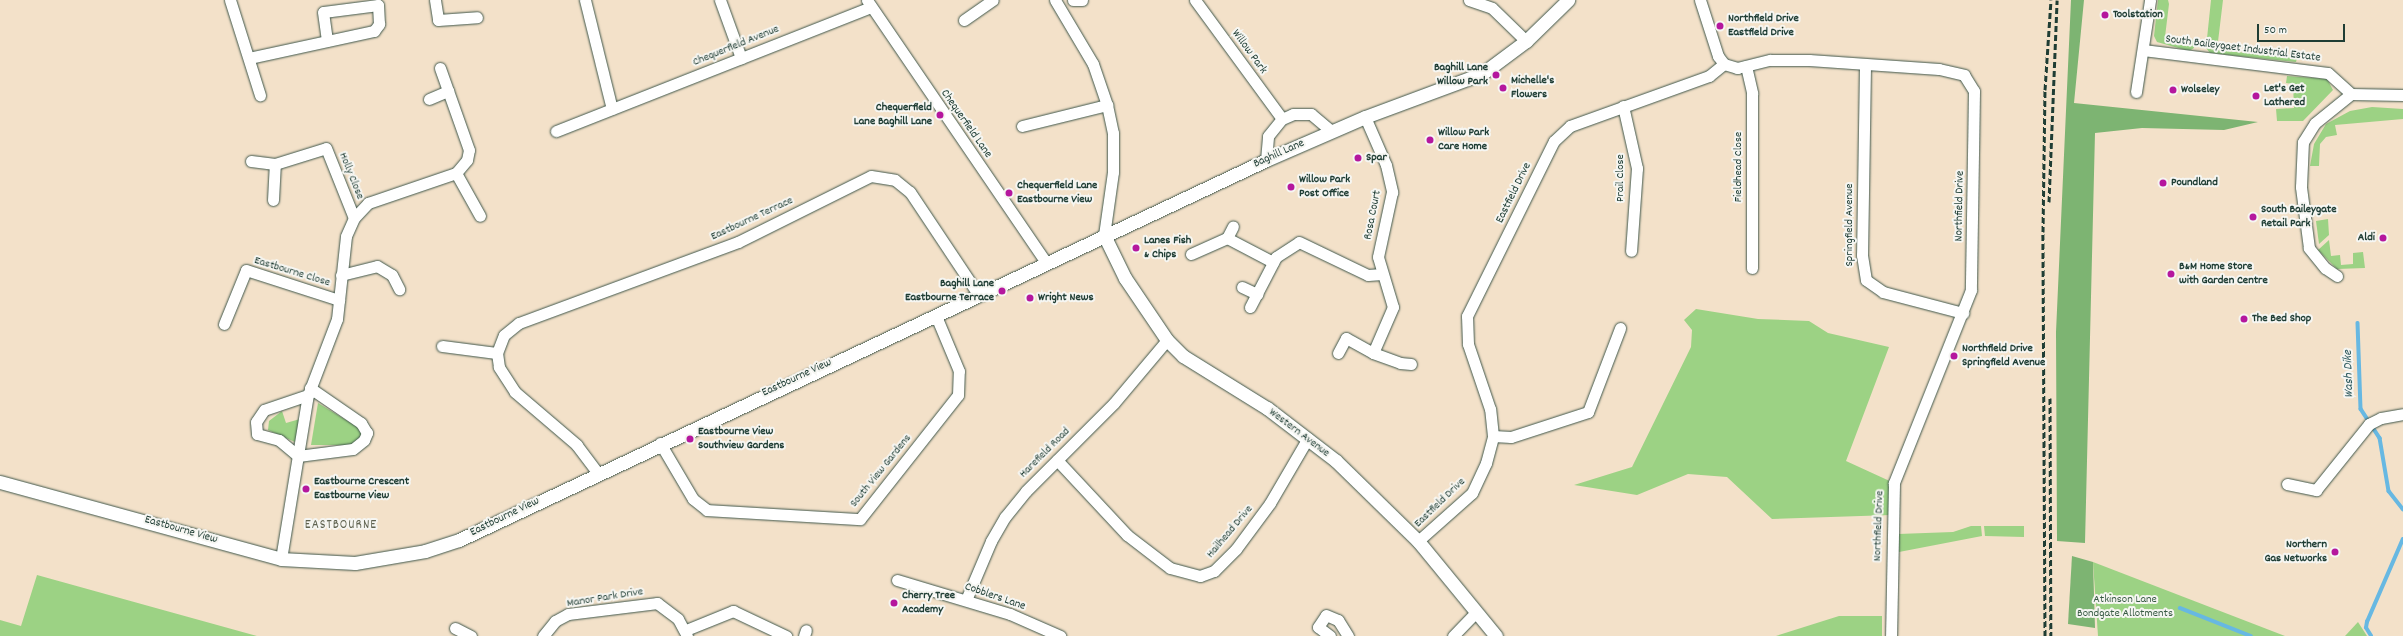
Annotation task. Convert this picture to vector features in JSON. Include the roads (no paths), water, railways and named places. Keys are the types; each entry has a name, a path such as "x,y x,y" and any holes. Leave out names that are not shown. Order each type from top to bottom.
{"street":[{"path":"230,0 260,94"},
{"path":"436,0 438,20 477,17"},
{"path":"585,0 612,109"},
{"path":"720,0 741,58"},
{"path":"964,20 993,0"},
{"path":"1054,0 1097,70 1108,105 1113,133 1113,172 1104,235"},
{"path":"1072,0 1082,0"},
{"name":"Willow Park","path":"1195,0 1282,119"},
{"path":"1469,0 1492,8 1526,41"},
{"name":"Baghill Lane","path":"978,294 1331,131 1364,117 1483,73 1526,41 1568,0"},
{"path":"1700,0 1718,56 1724,64"},
{"path":"2136,92 2150,0"},
{"name":"Chequerfield Avenue","path":"556,131 741,58 868,3"},
{"name":"Chequerfield Lane","path":"868,3 1046,262"},
{"path":"249,58 326,41 378,28 378,5 323,12 326,41"},
{"name":"South Baileygaet Industrial Estate","path":"2143,50 2328,73 2351,94"},
{"name":"Northfield Drive","path":"1724,64 1746,66 1770,60 1958,72 1967,78 1974,91 1973,276 1963,313 1894,482 1891,636"},
{"name":"Eastfield Drive","path":"1418,541 1472,493 1481,476 1493,436 1490,409 1468,344 1468,316 1554,141 1570,126 1709,76 1724,64"},
{"name":"Fieldhead Close","path":"1746,66 1752,93 1752,268"},
{"name":"Springfield Avenue","path":"1865,66 1862,255 1866,280 1883,292 1963,313"},
{"path":"281,559 309,392 337,319 342,260 346,236 354,218 368,203 456,173 465,167 469,150 440,68"},
{"path":"428,99 448,91"},
{"path":"2337,276 2325,268 2310,251 2302,187 2303,142 2315,123 2351,94 2403,95"},
{"path":"1022,126 1108,105"},
{"name":"Prail Close","path":"1623,106 1636,168 1631,251"},
{"path":"1266,160 1268,136 1282,119 1293,114 1311,114 1331,131"},
{"name":"Rosa Court","path":"1364,117 1386,165 1392,192 1378,257 1393,307 1373,353"},
{"name":"Holly Close","path":"251,161 275,164 326,148 354,218"},
{"path":"273,200 275,164"},
{"path":"456,173 480,216"},
{"name":"Eastbourne Terrace","path":"497,353 504,335 519,323 738,242 871,176 895,180 910,192 978,294"},
{"path":"1191,254 1226,238 1232,226"},
{"name":"Western Avenue","path":"1104,235 1125,278 1167,340 1206,372 1308,438 1374,495 1418,541 1496,636"},
{"path":"1226,238 1273,262"},
{"path":"1250,307 1273,262 1303,241 1368,275 1382,274"},
{"path":"341,275 377,266 399,281"},
{"name":"Eastbourne Close","path":"224,324 246,270 339,300"},
{"path":"1242,286 1257,294"},
{"name":"Eastbourne View","path":"0,482 281,559 355,563 425,551 459,540 597,472 936,316 978,294"},
{"name":"South View Gardens","path":"660,443 693,499 707,510 860,519 958,395 959,370 936,316"},
{"path":"1493,436 1511,437 1588,412 1620,328"},
{"path":"1338,353 1346,338 1373,353 1400,363 1411,364"},
{"name":"Harefield Road","path":"966,600 991,541 1005,516 1114,402 1167,340"},
{"path":"442,346 497,353 499,367 515,392 577,445 597,472"},
{"path":"309,392 361,423 367,433 364,440 353,449 298,456 279,440 257,434 256,422 264,410 309,392"},
{"path":"2287,484 2316,490 2370,424 2403,414"},
{"name":"Hailhead Drive","path":"1057,460 1127,535 1170,568 1200,576 1214,571 1236,549 1270,503 1308,438"},
{"name":"Cobblers Lane","path":"897,580 1010,614 1060,636"},
{"name":"Manor Park Drive","path":"543,636 556,621 568,614 643,604 661,606 686,633"},
{"path":"686,633 733,611 786,636"},
{"path":"1453,636 1476,612"},
{"path":"1330,636 1318,627 1326,615 1338,620 1348,636"},
{"path":"455,628 471,636"}],"waterway":[{"name":"Wash Dike","path":"2358,323 2361,409 2380,438 2389,491 2403,509"},
{"name":"Wash Dike","path":"2371,636 2366,628 2367,622 2403,539"},
{"path":"2180,608 2251,636"}],"railway":[{"path":"2045,636 2043,232 2045,90 2051,0"},
{"path":"2049,202 2057,0"},
{"path":"2050,398 2051,636"}],"place":[{"name":"Toolstation","path":"2105,15"},
{"name":"Northfield Drive Eastfield Drive","path":"1720,26"},
{"name":"Baghill Lane Willow Park","path":"1496,75"},
{"name":"Michelle's Flowers","path":"1503,88"},
{"name":"Wolseley","path":"2173,90"},
{"name":"Let's Get Lathered","path":"2256,96"},
{"name":"Chequerfield Lane Baghill Lane","path":"940,115"},
{"name":"Willow Park Care Home","path":"1430,140"},
{"name":"Spar","path":"1358,158"},
{"name":"Poundland","path":"2163,183"},
{"name":"Willow Park Post Office","path":"1291,187"},
{"name":"Chequerfield Lane Eastbourne View","path":"1009,193"},
{"name":"South Baileygate Retail Park","path":"2253,217"},
{"name":"Aldi","path":"2383,238"},
{"name":"Lanes Fish & Chips","path":"1136,248"},
{"name":"B&M Home Store with Garden Centre","path":"2171,274"},
{"name":"Baghill Lane Eastbourne Terrace","path":"1002,291"},
{"name":"Wright News","path":"1030,298"},
{"name":"The Bed Shop","path":"2244,319"},
{"name":"Northfield Drive Springfield Avenue","path":"1954,356"},
{"name":"Eastbourne View Southview Gardens","path":"690,439"},
{"name":"Eastbourne Crescent Eastbourne View","path":"306,489"},
{"name":"Northern Gas Networks","path":"2335,552"},
{"name":"Cherry Tree Academy","path":"894,603"}],"district":[{"name":"EASTBOURNE","path":"341,526"}],"park label":[{"name":"Atkinson Lane Bondgate Allotments","path":"2125,607"}]}
